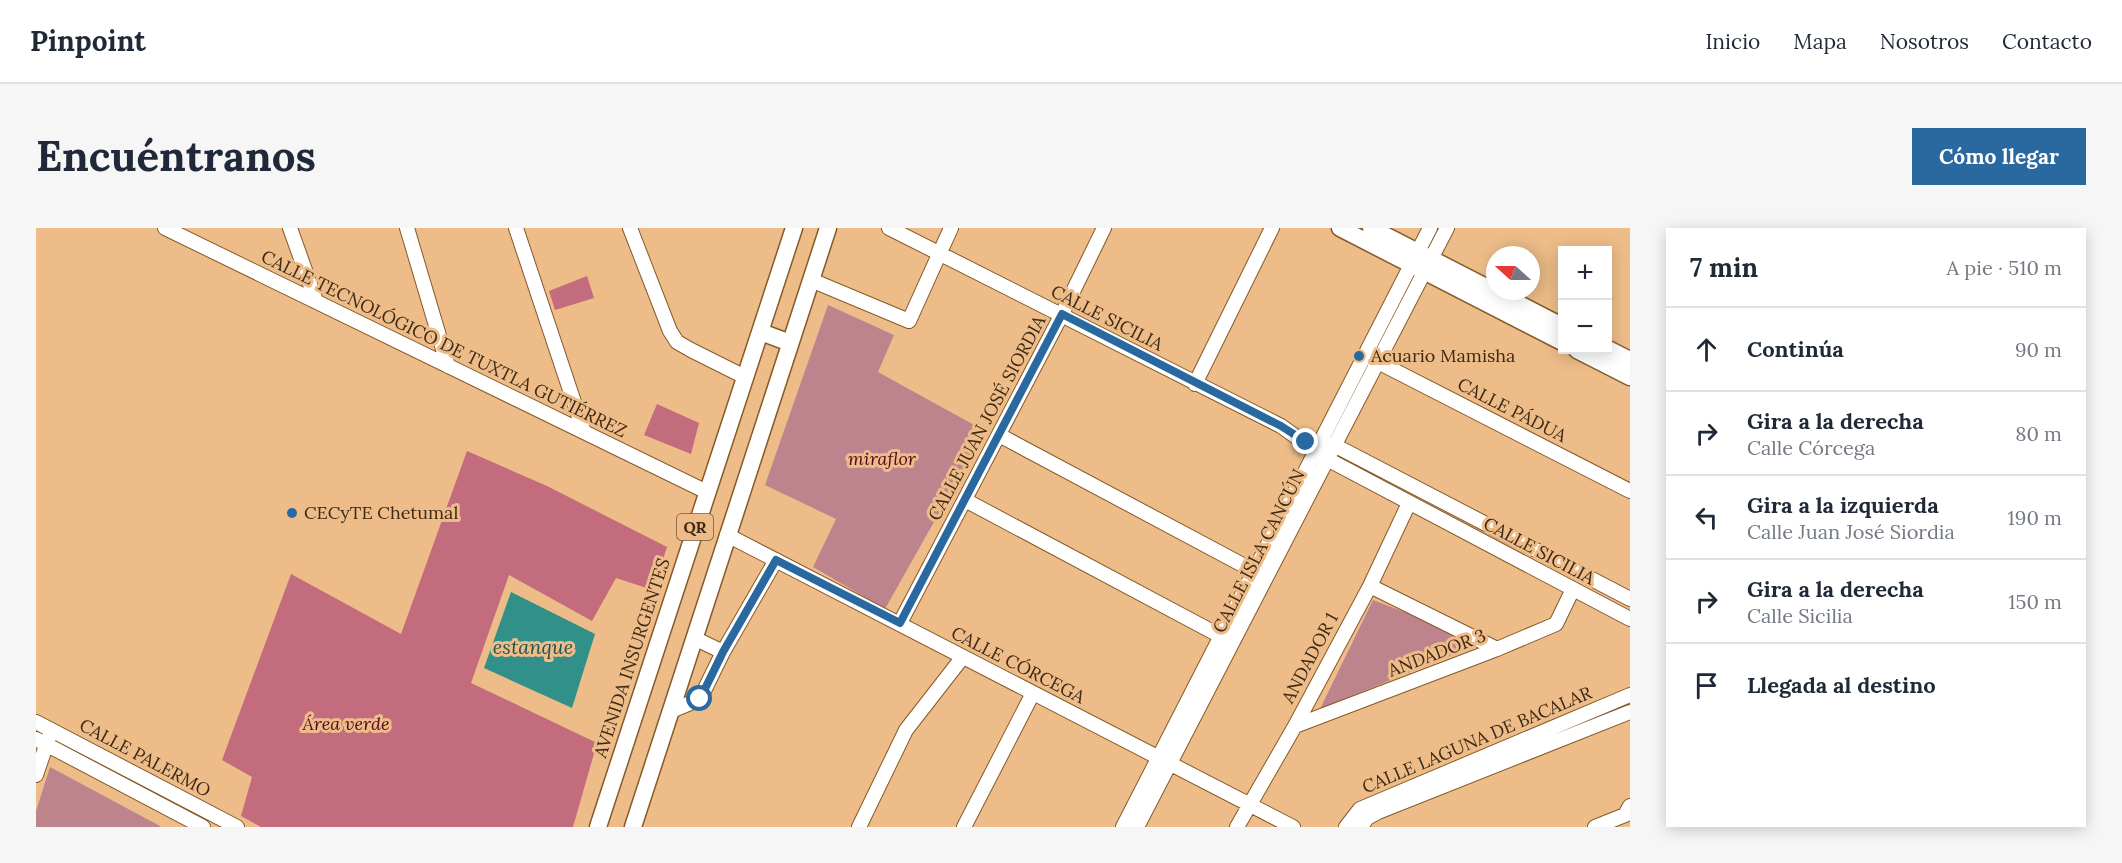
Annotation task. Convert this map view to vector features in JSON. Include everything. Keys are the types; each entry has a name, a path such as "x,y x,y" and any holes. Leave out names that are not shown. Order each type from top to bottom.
{"main road":[{"name":"AVENIDA INSURGENTES","path":"598,827 794,228"},
{"name":"QR","path":"633,827 828,228"},
{"path":"1340,228 1558,324"},
{"path":"1371,228 1421,262 1558,339"},
{"path":"760,332 790,343"},
{"path":"1612,351 1630,360"},
{"path":"1585,354 1630,377"}],"street":[{"name":"CALLE TECNOLÓGICO DE TUXTLA GUTIÉRREZ","path":"165,228 707,492"},
{"path":"290,228 316,301"},
{"path":"407,228 448,366"},
{"path":"516,228 584,432"},
{"path":"630,228 670,331 677,342 745,376"},
{"name":"CALLE SICILIA","path":"890,228 1281,426 1409,502 1630,619"},
{"path":"811,280 909,321 951,228"},
{"name":"CALLE JUAN JOSÉ SIORDIA","path":"900,623 1062,314 1104,228"},
{"path":"1196,384 1272,228"},
{"name":"CALLE ISLA CANCÚN","path":"1317,449 1334,445 1378,362 1421,262 1430,228"},
{"name":"CALLE ISLA CANCÚN","path":"1227,639 1254,571 1365,356 1421,262 1447,228"},
{"name":"CALLE PÁDUA","path":"1365,356 1630,491"},
{"path":"999,435 1254,571"},
{"name":"CALLE SICILIA","path":"1334,445 1630,599"},
{"name":"CALLE ISLA CANCÚN","path":"1137,827 1165,760 1227,639 1317,449"},
{"path":"965,500 1227,639"},
{"name":"ANDADOR 1","path":"1237,827 1370,586 1409,502"},
{"name":"CALLE CÓRCEGA","path":"727,535 1293,827"},
{"path":"671,711 700,699 723,652 776,560"},
{"path":"1370,586 1497,649"},
{"name":"ANDADOR 3","path":"1294,726 1497,649 1556,624 1573,589"},
{"path":"694,638 723,652"},
{"path":"859,827 906,730 962,658"},
{"path":"964,827 1033,693"},
{"name":"CALLE LAGUNA DE BACALAR","path":"1346,827 1360,809 1630,694"},
{"name":"CALLE LAGUNA DE BACALAR","path":"1361,827 1367,818 1378,812 1630,712"},
{"name":"CALLE PALERMO","path":"36,722 237,827"},
{"path":"36,775 41,742 53,731"},
{"name":"CALLE PALERMO","path":"41,742 203,827"},
{"name":"CALLE ISLA CANCÚN","path":"1123,827 1165,760"},
{"path":"1595,827 1628,813"}],"green space":[{"path":"587,276 594,298 555,310 549,291"},
{"name":"miraflor","path":"828,305 894,335 878,372 985,431 885,609 813,567 836,519 765,485"},
{"path":"657,404 699,423 691,454 644,435"},
{"name":"Área verde","path":"467,451 547,486 667,547 653,590 616,578 592,621 509,575 471,683 597,743 573,827 261,827 241,816 252,777 222,760 291,574 401,634"},
{"path":"1373,600 1441,626 1479,644 1320,709"},
{"path":"50,767 160,827 36,827 36,811"}],"water":[{"name":"estanque","path":"511,592 595,634 572,708 484,668"}],"place":[{"name":"Acuario Mamisha","path":"1359,356"},
{"name":"CECyTE Chetumal","path":"292,513"}],"route":[{"path":"700,699 723,652 776,560 900,623 1062,314 1281,426 1306,442"}]}
